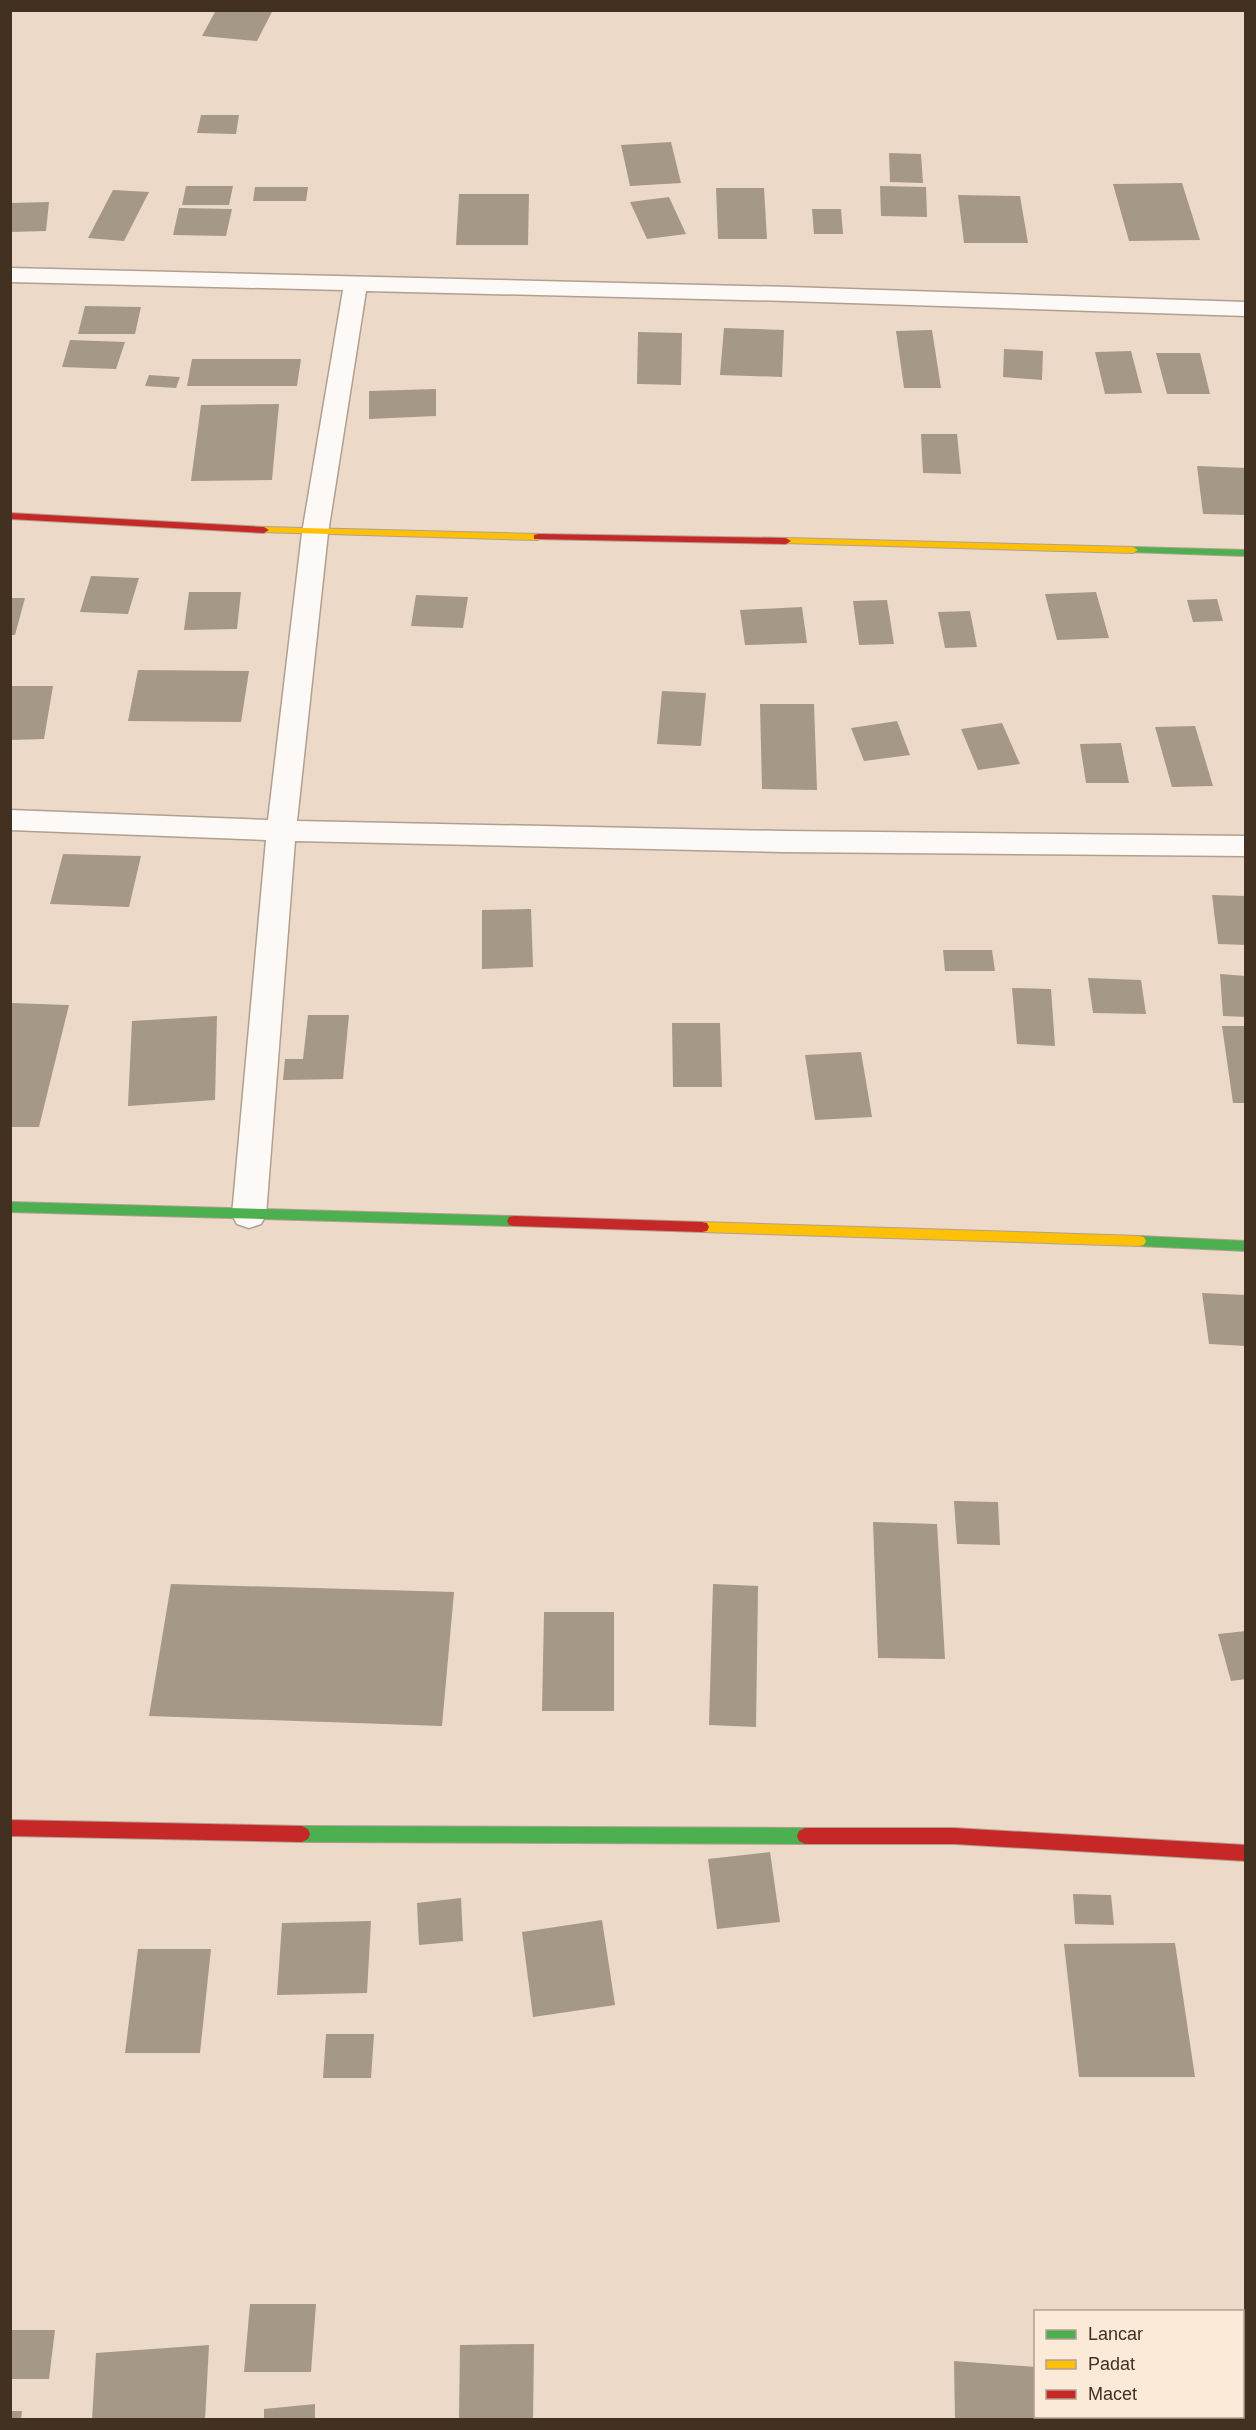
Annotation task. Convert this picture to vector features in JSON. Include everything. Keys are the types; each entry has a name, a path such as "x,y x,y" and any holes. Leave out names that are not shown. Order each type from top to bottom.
{"street":[{"path":"10,275 1245,309"},
{"path":"249,1215 281,832 315,533 356,283"},
{"path":"10,516 315,533 802,541 1245,553"},
{"path":"10,820 281,832 1034,845 1245,846"},
{"path":"10,1207 999,1235 1245,1246"},
{"path":"10,1827 360,1835 954,1836 1245,1854"}],"building":[{"path":"216,10 273,10 257,41 202,36"},
{"path":"201,115 239,115 236,134 197,133"},
{"path":"671,142 681,183 630,186 621,145"},
{"path":"889,153 921,154 923,183 890,182"},
{"path":"1182,183 1200,240 1129,241 1113,184"},
{"path":"186,186 233,186 229,205 182,205"},
{"path":"880,186 926,187 927,217 881,216"},
{"path":"255,187 308,187 306,201 253,201"},
{"path":"716,188 764,188 767,239 718,239"},
{"path":"113,190 149,192 124,241 88,238"},
{"path":"459,194 529,194 528,245 456,245"},
{"path":"958,195 1020,196 1028,243 964,243"},
{"path":"669,197 686,234 647,239 630,202"},
{"path":"49,202 46,231 10,232 10,203"},
{"path":"179,208 232,209 226,236 173,235"},
{"path":"812,209 841,209 843,234 814,234"},
{"path":"85,306 141,307 135,334 78,334"},
{"path":"724,328 784,330 782,377 720,375"},
{"path":"932,330 941,388 904,388 896,331"},
{"path":"638,332 682,333 681,385 637,384"},
{"path":"70,340 125,342 116,369 62,367"},
{"path":"1004,349 1043,351 1042,380 1003,377"},
{"path":"1131,351 1142,393 1105,394 1095,352"},
{"path":"1156,353 1200,353 1210,394 1167,394"},
{"path":"192,359 301,359 297,386 187,386"},
{"path":"149,375 180,377 176,388 145,386"},
{"path":"436,389 436,416 369,419 369,391"},
{"path":"279,404 272,480 191,481 201,405"},
{"path":"921,434 957,434 961,474 923,473"},
{"path":"1197,466 1246,468 1246,515 1203,514"},
{"path":"91,576 139,578 128,614 80,612"},
{"path":"189,592 241,592 237,629 184,630"},
{"path":"1096,592 1109,638 1057,640 1045,594"},
{"path":"416,595 468,597 463,628 411,626"},
{"path":"10,598 25,598 15,635 10,635"},
{"path":"1217,599 1223,621 1193,622 1187,600"},
{"path":"887,600 894,644 859,645 853,601"},
{"path":"802,607 807,643 745,645 740,610"},
{"path":"970,611 977,647 945,648 938,612"},
{"path":"138,670 249,671 241,722 128,721"},
{"path":"10,686 53,686 44,739 10,740"},
{"path":"662,691 706,693 701,746 657,744"},
{"path":"760,704 814,704 817,790 762,789"},
{"path":"897,721 910,755 864,761 851,728"},
{"path":"1002,723 1020,764 978,770 961,729"},
{"path":"1195,726 1213,786 1172,787 1155,727"},
{"path":"1121,743 1129,783 1086,783 1080,744"},
{"path":"63,854 141,856 129,907 50,904"},
{"path":"1212,895 1246,896 1246,945 1218,944"},
{"path":"531,909 533,967 482,969 482,910"},
{"path":"943,950 992,950 995,971 945,971"},
{"path":"1220,974 1246,976 1246,1017 1223,1016"},
{"path":"1088,978 1141,980 1146,1014 1093,1013"},
{"path":"1012,988 1051,989 1055,1046 1017,1044"},
{"path":"10,1003 69,1005 39,1127 10,1127"},
{"path":"308,1015 349,1015 343,1079 283,1080 285,1059 303,1059"},
{"path":"217,1016 215,1100 128,1106 132,1021"},
{"path":"672,1023 720,1023 722,1087 673,1087"},
{"path":"1222,1026 1246,1026 1246,1103 1233,1103"},
{"path":"861,1052 872,1117 815,1120 805,1055"},
{"path":"1202,1293 1246,1295 1246,1346 1209,1344"},
{"path":"954,1501 998,1502 1000,1545 957,1544"},
{"path":"873,1522 937,1524 945,1659 878,1658"},
{"path":"171,1584 454,1592 442,1726 149,1716"},
{"path":"713,1584 758,1586 756,1727 709,1725"},
{"path":"544,1612 614,1612 614,1711 542,1711"},
{"path":"1246,1631 1246,1679 1231,1681 1218,1634"},
{"path":"770,1852 780,1922 717,1929 708,1859"},
{"path":"1073,1894 1111,1895 1114,1925 1075,1924"},
{"path":"461,1898 463,1941 419,1945 417,1903"},
{"path":"602,1920 615,2005 533,2017 522,1932"},
{"path":"371,1921 367,1993 277,1995 282,1923"},
{"path":"1175,1943 1195,2077 1079,2077 1064,1944"},
{"path":"138,1949 211,1949 200,2053 125,2053"},
{"path":"326,2034 374,2034 371,2078 323,2078"},
{"path":"250,2304 316,2304 311,2372 244,2372"},
{"path":"10,2330 55,2330 49,2379 10,2379"},
{"path":"534,2344 533,2420 459,2420 460,2345"},
{"path":"209,2345 205,2420 92,2420 96,2353"},
{"path":"954,2361 1034,2367 1034,2418 1071,2418 1071,2420 955,2420"},
{"path":"315,2404 315,2420 264,2420 264,2409"},
{"path":"10,2411 22,2411 21,2420 10,2420"}],"traffic: fast":[{"path":"1133,550 1246,553"},
{"path":"10,1207 514,1221"},
{"path":"1139,1241 1246,1246"},
{"path":"302,1834 805,1836"}],"traffic: slow":[{"path":"264,530 538,537"},
{"path":"786,541 1133,550"},
{"path":"702,1227 1139,1241"}],"traffic: jam":[{"path":"10,516 264,530"},
{"path":"538,537 786,541"},
{"path":"514,1221 702,1227"},
{"path":"10,1828 302,1834"},
{"path":"805,1836 954,1836 1246,1853"}]}
